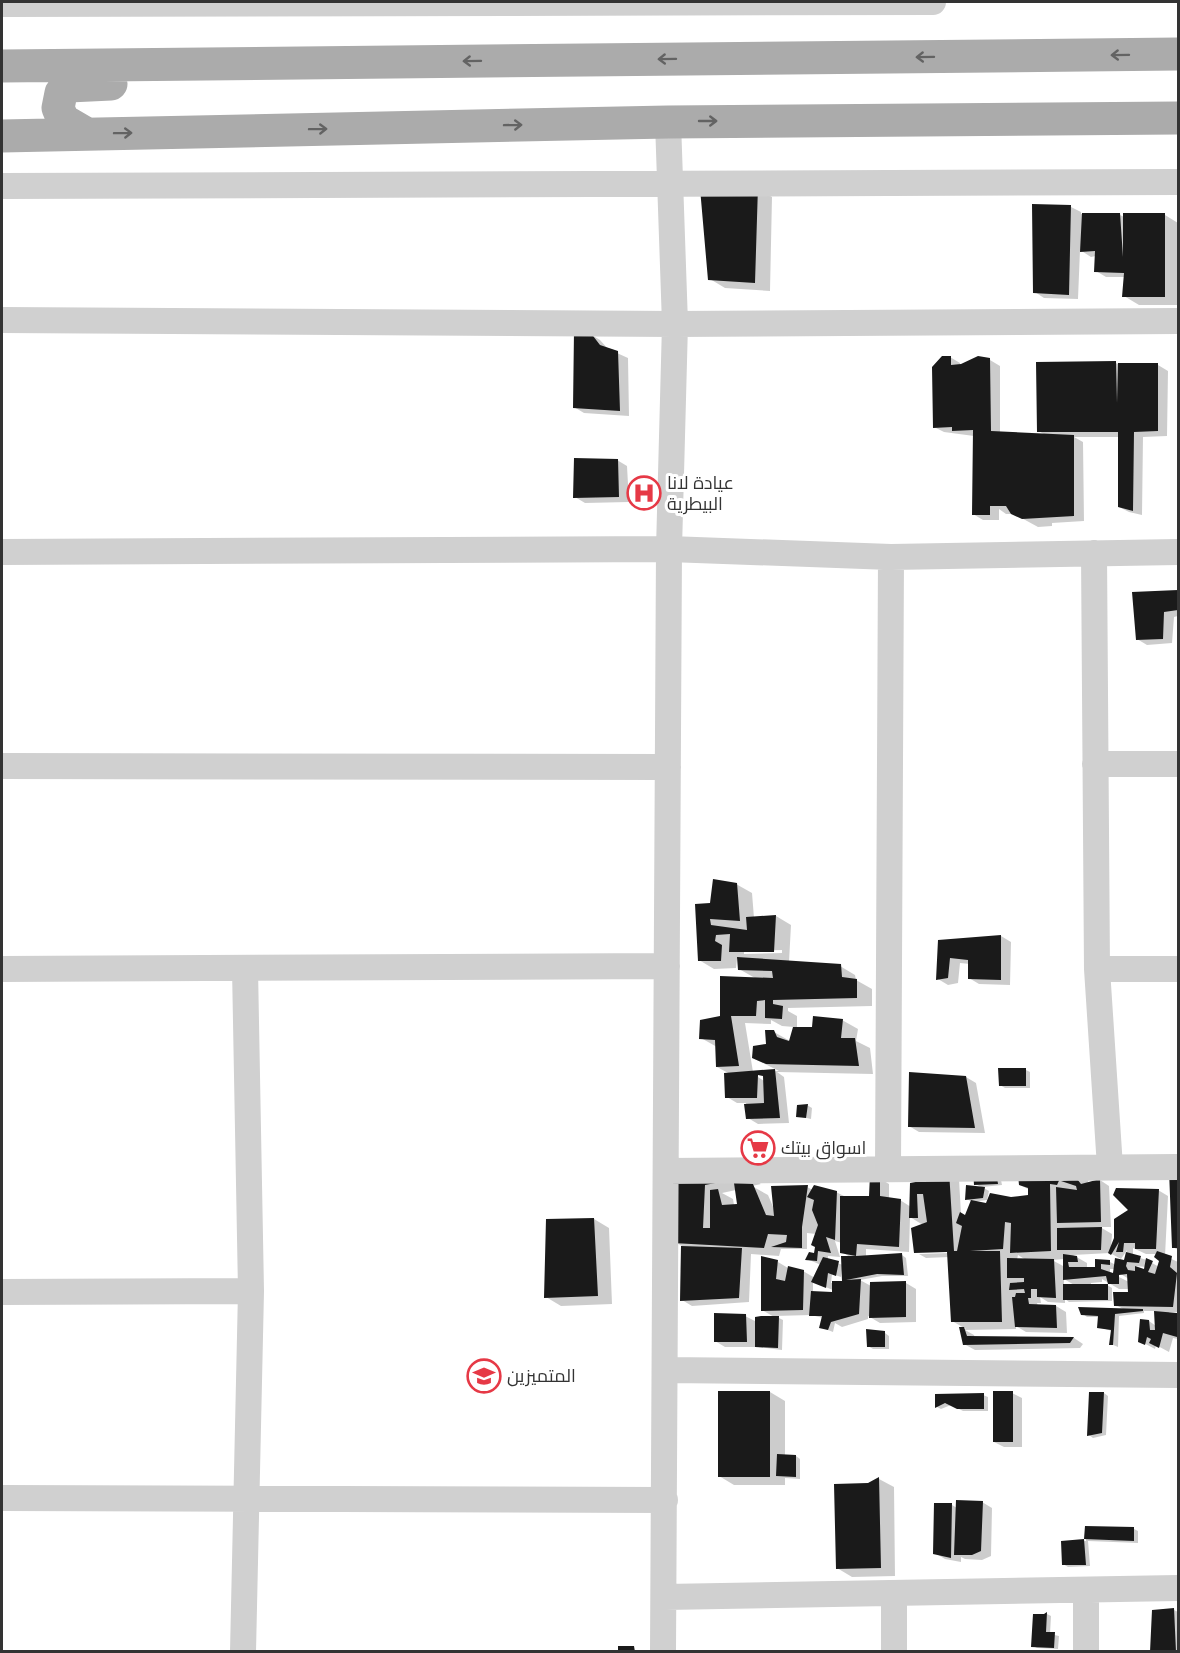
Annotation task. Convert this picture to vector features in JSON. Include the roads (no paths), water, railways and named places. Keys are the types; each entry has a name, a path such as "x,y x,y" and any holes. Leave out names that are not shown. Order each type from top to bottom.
{"main road":[{"path":"2,66 1179,54"},
{"path":"87,134 63,120 58,108 61,93 69,86 181,83 235,64"},
{"path":"2,136 668,122 1179,118"}],"street":[{"path":"2,4 933,2"},
{"path":"663,1652 669,549 675,324 668,122"},
{"path":"2,186 1179,182"},
{"path":"2,320 675,324 1179,321"},
{"path":"2,552 669,549 891,557 1179,552"},
{"path":"1094,553 1096,969 1110,1167"},
{"path":"888,1169 891,557"},
{"path":"1095,764 1179,764"},
{"path":"2,766 668,767"},
{"path":"2,969 667,966"},
{"path":"243,1652 251,1291 245,968"},
{"path":"1096,969 1179,969"},
{"path":"667,1171 1179,1167"},
{"path":"2,1292 251,1291"},
{"path":"666,1370 1179,1375"},
{"path":"2,1498 665,1500"},
{"path":"665,1597 1179,1588"},
{"path":"1086,1590 1086,1652"},
{"path":"894,1593 894,1652"}],"place":[{"name":"عيادة لانا البيطرية","path":"644,493"},
{"name":"اسواق بيتك","path":"758,1148"},
{"name":"المتميزين","path":"484,1376"}]}
